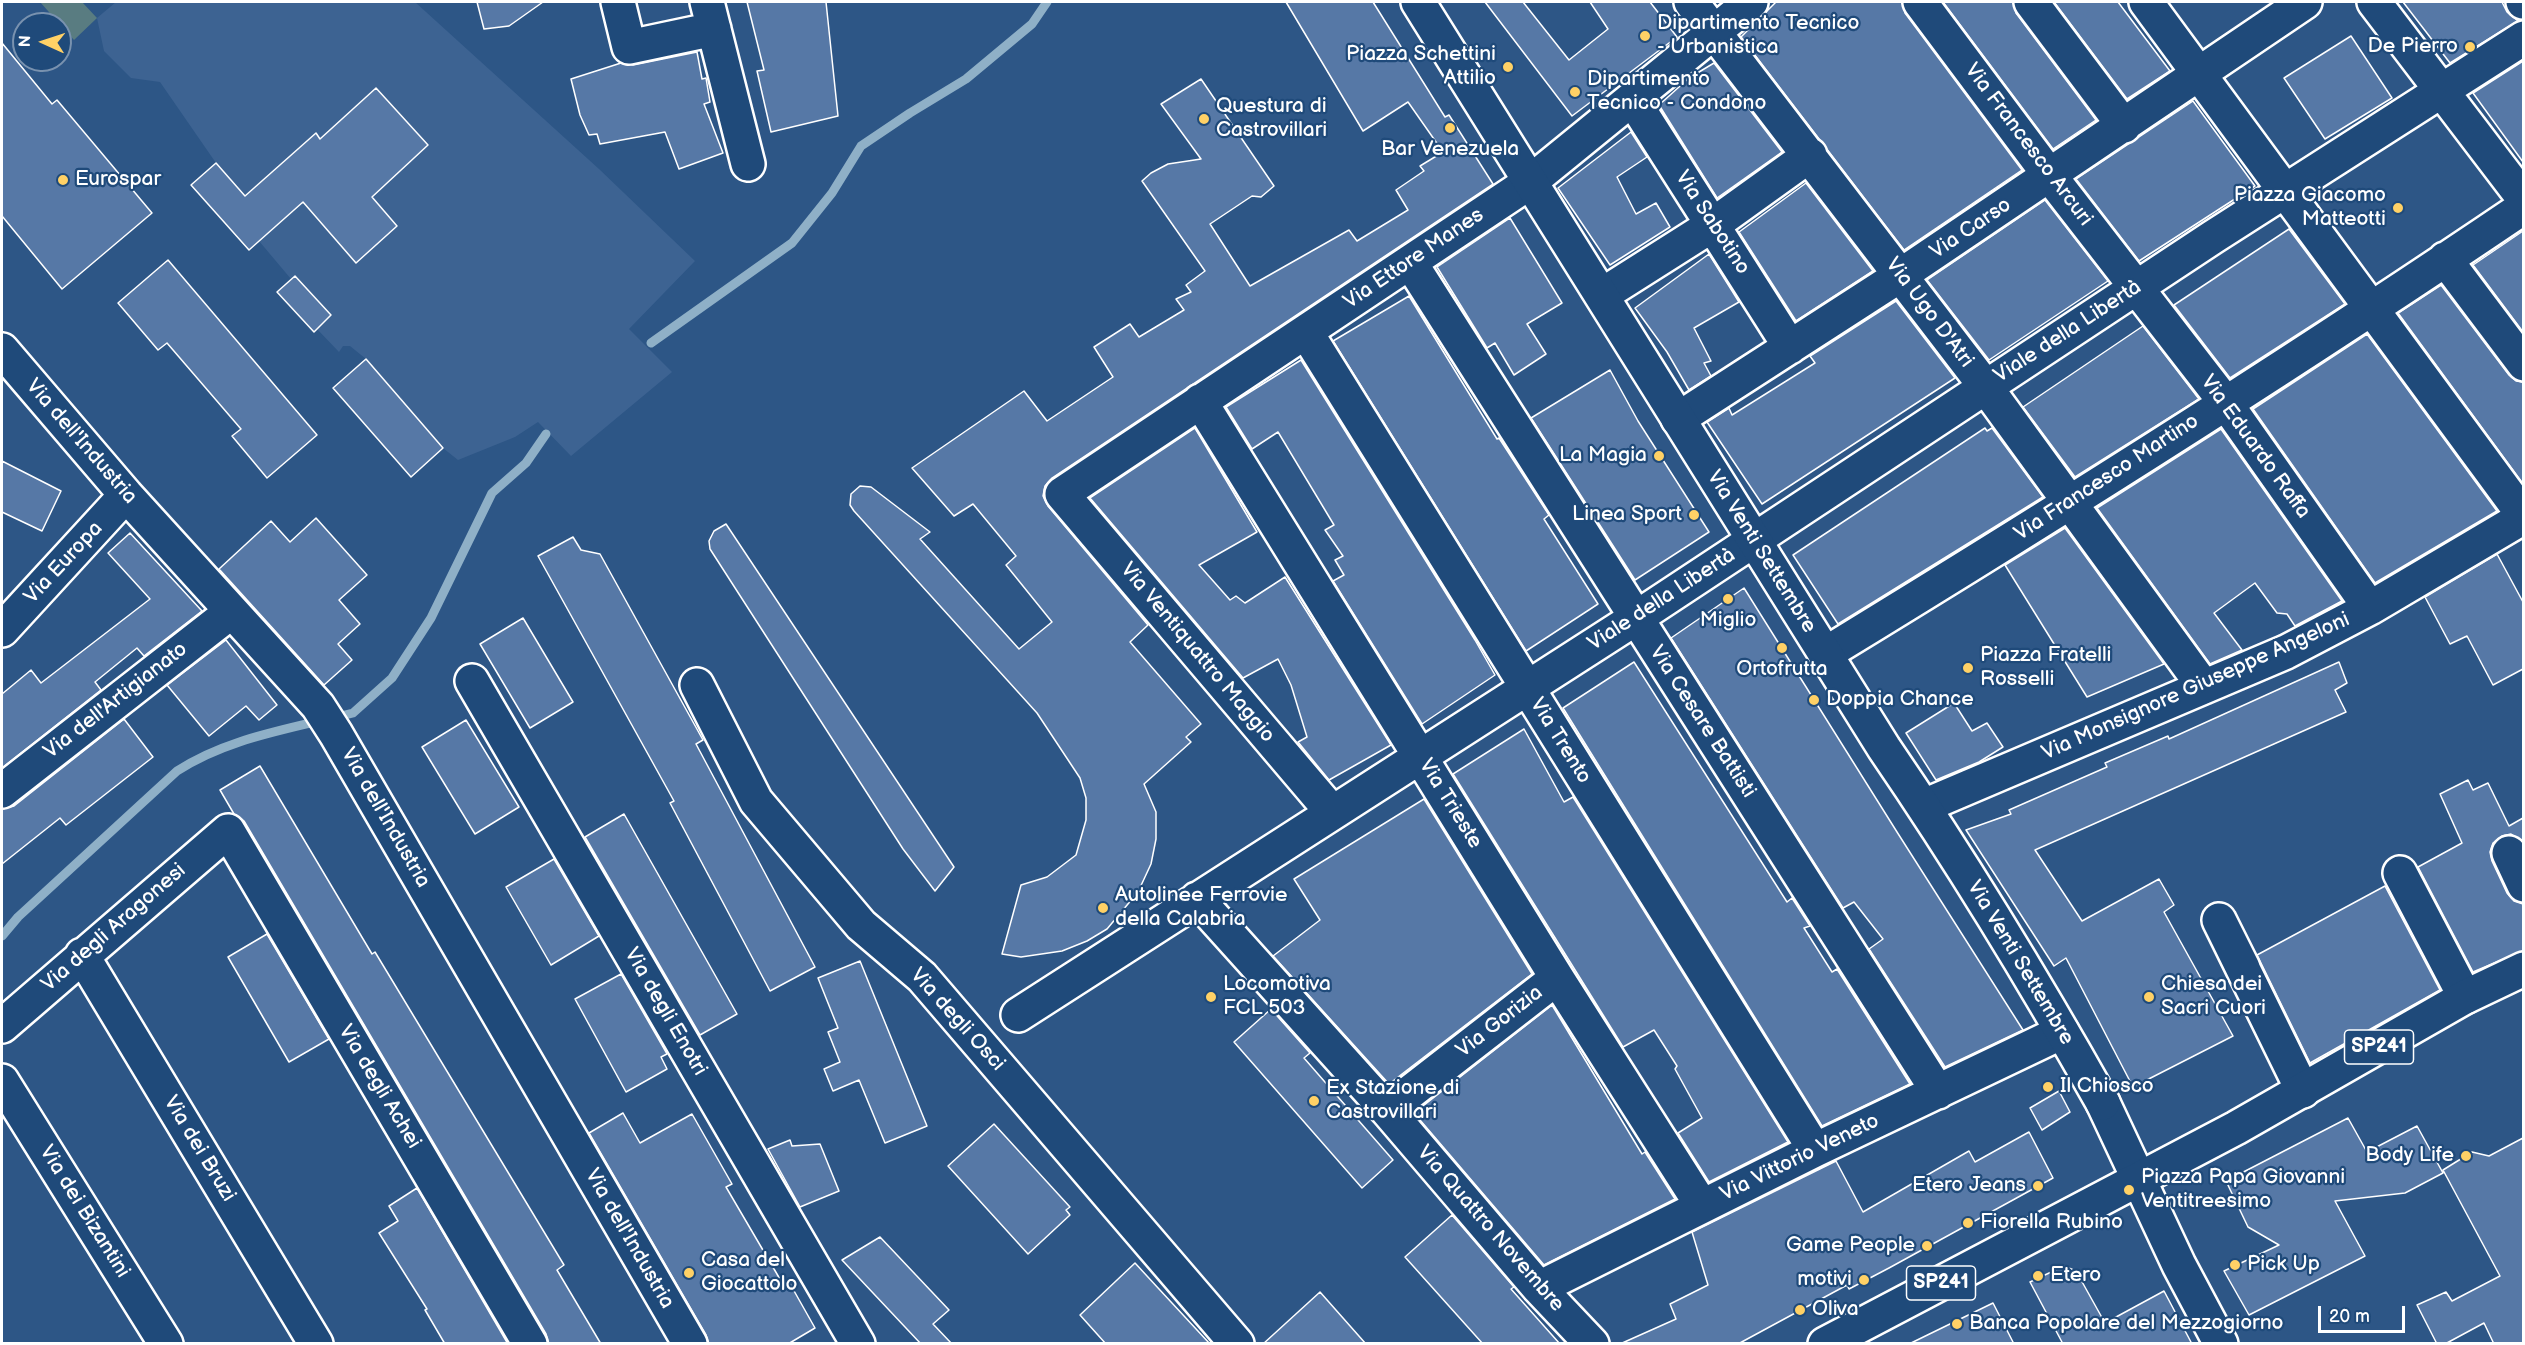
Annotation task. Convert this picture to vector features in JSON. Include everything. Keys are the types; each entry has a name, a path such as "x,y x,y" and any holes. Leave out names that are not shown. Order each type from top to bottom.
{"street":[{"path":"618,2 629,47 711,16 748,164"},
{"name":"Via Venti Settembre","path":"1418,2 1753,540 1924,806 2062,1032 2103,1103 2140,1179"},
{"name":"Via Ugo D'Atri","path":"1691,2 1985,386 2204,687"},
{"name":"Via Ettore Manes","path":"1062,494 1530,182 1750,2"},
{"name":"Via Francesco Arcuri","path":"1920,2 2137,288"},
{"path":"2031,2 2124,126"},
{"path":"2146,2 2200,74 2296,185 2523,517"},
{"name":"Via Carso","path":"1678,419 2050,176 2305,2"},
{"path":"2374,2 2434,95 2517,208 2378,304"},
{"path":"2296,185 2523,38"},
{"name":"Via Sabotino","path":"1633,100 1790,346"},
{"path":"1602,295 1714,224 1810,155"},
{"name":"Viale della Libertà","path":"1018,1015 1419,755 1636,618 1985,386 2296,185"},
{"path":"2445,259 2523,364"},
{"name":"Via Cesare Battisti","path":"1410,262 1938,1092"},
{"name":"Via Eduardo Raffa","path":"2137,288 2225,402 2370,608"},
{"name":"Via Francesco Martino","path":"1825,654 1957,574 2378,304"},
{"name":"Via Trento","path":"1306,332 1815,1150"},
{"name":"Via dell'Industria","path":"4,356 126,495 318,706 690,1344"},
{"name":"Via Trieste","path":"1200,401 1557,978 1702,1206"},
{"name":"Via Ventiquattro Maggio","path":"1062,494 1332,812"},
{"name":"Via Europa","path":"2,630 126,495"},
{"name":"Via Monsignore Giuseppe Angeloni","path":"1924,806 2286,652 2370,608 2523,517"},
{"name":"Via dell'Artigianato","path":"2,791 231,612"},
{"name":"Via degli Enotri","path":"471,681 858,1344"},
{"name":"Via degli Osci","path":"697,685 756,801 861,925 922,978 1237,1344"},
{"name":"Via degli Aragonesi","path":"2,1026 228,831"},
{"name":"Via degli Achei","path":"228,831 530,1344"},
{"path":"2509,853 2523,885"},
{"path":"2400,873 2465,998"},
{"name":"Via Quattro Novembre","path":"1197,899 1387,1110 1539,1288 1592,1344"},
{"path":"2243,968 2219,920 2289,1059 2303,1091"},
{"name":"Via dei Bruzi","path":"82,955 316,1344"},
{"name":"SP241","path":"1825,1344 2236,1128 2465,998 2523,969"},
{"name":"Via Gorizia","path":"1387,1110 1557,978"},
{"name":"Via Vittorio Veneto","path":"1539,1288 1815,1150 2062,1032"},
{"name":"Via dei Bizantini","path":"2,1081 166,1344"},
{"path":"2140,1179 2179,1265 2221,1344"}],"shaded area":[{"path":"116,2 415,2 599,169 695,261 629,329 672,372 571,456 538,422 515,437 458,460 443,448 366,359 350,346 343,346 339,352 317,329 331,314 295,276 291,279 259,241 273,229 216,163 160,82 131,78 104,51 97,18","holes":["375,88 428,145 348,114","316,134 397,225 356,263 275,170"]}],"green space":[{"path":"40,2 82,2 97,18 74,40 72,38 72,12 49,12"}],"building":[{"path":"477,2 543,2 509,26 484,29"},
{"path":"747,2 826,2 838,116 771,132 757,71 764,70"},
{"path":"1286,2 1373,2 1445,117 1449,115 1493,184 1052,478 1045,486 1043,496 1048,506 1148,625 1130,642 1201,724 1186,737 1191,742 1144,784 1156,812 1156,839 1151,864 1138,892 1107,929 1087,941 1062,951 1021,957 1002,954 1021,885 1047,877 1076,855 1086,820 1086,798 1080,778 1037,713 854,511 850,505 851,494 860,486 871,487 930,532 920,539 1019,649 1052,622 1006,565 1016,556 973,504 954,516 912,468 1024,391 1047,421 1113,377 1094,347 1130,324 1139,337 1184,310 1176,299 1191,292 1186,285 1205,271 1142,181 1168,164 1201,159 1161,104 1201,79 1274,186 1261,197 1252,196 1210,224 1250,286 1349,230 1357,241 1408,210 1396,190 1424,171 1420,166 1443,152 1408,102 1363,131"},
{"path":"1485,2 1523,2 1569,60 1608,29 1590,2 1650,2 1677,37 1572,116"},
{"path":"1776,2 1902,2 1905,13 2022,170 1904,250 1741,37"},
{"path":"1943,2 2013,2 2016,13 2096,120 2053,149"},
{"path":"2054,2 2118,2 2170,71 2127,99"},
{"path":"2403,2 2502,2 2507,12 2518,21 2450,63"},
{"path":"2351,36 2392,98 2325,139 2284,78"},
{"name":"Eurospar","path":"2,43 12,55 12,72 26,72 52,104 57,100 152,213 62,289 2,216"},
{"path":"697,52 702,79 706,78 710,102 704,104 723,153 679,169 665,132 600,144 597,134 589,135 580,115 571,79 621,63 633,65"},
{"path":"2523,61 2523,162 2473,93"},
{"path":"1714,63 1782,152 1717,198 1659,105 1689,78"},
{"path":"376,88 428,145 372,197 397,226 356,263 303,202 249,250 191,185 216,163 245,196 316,133 320,139"},
{"path":"2193,101 2255,186 2139,261 2076,179"},
{"path":"1631,132 1647,157 1617,177 1636,214 1656,203 1670,227 1610,265 1558,188"},
{"path":"1806,183 1873,271 1796,321 1739,232"},
{"path":"2045,200 2108,281 1989,360 1927,280"},
{"path":"1510,218 1562,303 1527,324 1546,354 1514,375 1495,343 1487,348 1437,267"},
{"path":"2289,229 2345,304 2230,378 2174,305"},
{"path":"2523,231 2523,332 2473,265"},
{"path":"1709,254 1739,302 1694,328 1711,361 1704,363 1711,376 1689,390 1667,352 1635,308"},
{"path":"168,260 317,435 267,478 232,436 241,429 167,343 158,350 118,303"},
{"path":"295,276 331,315 314,332 277,292"},
{"path":"2441,285 2509,375 2516,381 2523,382 2523,484 2398,313"},
{"path":"1409,296 1497,439 1499,438 1549,515 1544,519 1598,604 1526,651 1333,341"},
{"path":"1896,301 1955,378 1762,504 1707,422 1729,408 1732,415 1815,363 1810,356"},
{"path":"2143,326 2199,399 2075,477 2023,407"},
{"path":"2367,334 2497,511 2375,583 2253,409"},
{"path":"366,359 443,448 411,477 333,388"},
{"path":"1301,360 1495,675 1422,724 1333,581 1344,575 1335,560 1343,556 1325,530 1334,525 1278,432 1252,449 1226,407"},
{"path":"1610,370 1638,421 1709,532 1635,580 1531,418"},
{"path":"1195,428 1257,532 1199,565 1230,600 1236,596 1245,603 1285,577 1391,745 1329,780 1298,742 1307,737 1291,685 1278,659 1243,678 1090,498"},
{"path":"1985,428 1987,431 1992,428 2043,497 1838,624 1793,555"},
{"path":"2221,429 2342,601 2295,626 2287,614 2277,613 2255,583 2214,613 2242,650 2210,664 2097,508"},
{"path":"2,461 61,491 42,531 2,512"},
{"path":"316,518 367,575 339,600 360,624 338,644 352,660 324,685 219,569 271,521 290,542"},
{"path":"726,524 954,867 935,891 903,849 710,549 709,541 714,531"},
{"path":"2065,528 2164,664 2087,697 2005,565"},
{"path":"130,533 202,611 144,656 137,648 95,682 101,690 2,768 2,694 31,670 41,683 150,599 108,553"},
{"path":"573,537 581,550 600,554 703,740 696,744 815,967 770,991 670,803 674,801 538,556"},
{"path":"2497,554 2523,602 2523,669 2493,685 2467,636 2450,644 2425,597"},
{"path":"1744,588 2023,1030 1945,1067 1869,949 1883,939 1854,902 1843,908 1671,638"},
{"path":"523,618 573,702 530,728 480,644"},
{"path":"226,640 277,705 259,720 246,706 209,736 167,685"},
{"path":"1634,662 1787,902 1792,898 1810,926 1804,928 1832,972 1837,969 1910,1084 1822,1126 1563,708"},
{"path":"2339,662 2347,683 2335,690 2346,712 2035,850 2082,921 2159,879 2174,905 2164,912 2233,1036 2133,1087 2066,958 2054,966 1966,830 2011,814 2009,810 2107,767 2105,763 2168,736 2169,739"},
{"path":"1954,703 1972,731 1987,723 2003,747 1979,762 1936,780 1906,733"},
{"path":"124,719 153,757 66,825 60,818 2,864 2,809 14,806"},
{"path":"466,720 519,807 475,834 422,747"},
{"path":"1524,729 1564,802 1573,797 1788,1142 1709,1182 1678,1133 1702,1118 1675,1069 1677,1066 1654,1030 1623,1047 1453,774"},
{"path":"260,766 372,954 375,952 564,1265 557,1270 601,1344 549,1344 546,1334 244,821 234,814 220,790"},
{"path":"2468,780 2473,790 2488,783 2509,826 2523,818 2523,842 2511,834 2502,836 2493,843 2490,852 2507,893 2514,901 2523,904 2523,951 2473,972 2418,867 2462,843 2440,794"},
{"path":"1424,799 1532,974 1389,1084 1273,956 1320,920 1294,879"},
{"path":"624,814 737,1014 700,1035 585,837"},
{"path":"554,859 599,936 551,965 506,887"},
{"path":"2385,886 2440,990 2310,1063 2257,955"},
{"path":"267,934 329,1039 289,1062 228,957"},
{"path":"860,961 927,1126 885,1143 859,1080 833,1091 824,1069 840,1062 828,1032 838,1028 818,978"},
{"path":"621,974 667,1054 661,1057 667,1069 626,1092 575,999"},
{"path":"1552,1005 1642,1154 1645,1152 1675,1199 1544,1265 1414,1113"},
{"name":"Ex Stazione di Castrovillari","path":"1271,1009 1310,1053 1304,1058 1393,1160 1362,1188 1234,1042"},
{"path":"2059,1091 2070,1112 2042,1130 2030,1108"},
{"path":"623,1113 640,1143 692,1114 732,1184 726,1187 784,1286 789,1282 815,1328 788,1344 709,1344 706,1335 589,1133"},
{"path":"2348,1118 2367,1152 2417,1126 2443,1173 2405,1193 2335,1201 2365,1256 2249,1315 2224,1271 2279,1245 2248,1227 2226,1181"},
{"path":"994,1124 1070,1207 1066,1210 1070,1215 1028,1254 948,1166"},
{"path":"2029,1132 2053,1178 1849,1289 1847,1285 1738,1344 1620,1344 1676,1319 1670,1304 1708,1285 1692,1232 1836,1161 1863,1212 1969,1151 1975,1162"},
{"path":"2523,1138 2523,1344 2494,1344 2484,1323 2445,1344 2437,1344 2417,1305 2446,1292 2452,1301 2500,1276 2443,1170 2472,1152 2489,1156"},
{"path":"790,1140 792,1146 820,1144 839,1191 800,1207 768,1149"},
{"path":"417,1188 508,1344 445,1344 425,1310 427,1309 379,1233 398,1221 389,1206"},
{"path":"1452,1215 1514,1287 1511,1289 1560,1344 1483,1344 1405,1257"},
{"path":"880,1237 949,1310 933,1324 952,1344 921,1344 842,1260"},
{"path":"1135,1263 1210,1344 1106,1344 1080,1315"},
{"path":"2064,1266 2076,1271 2105,1323 2164,1291 2192,1344 2063,1344 2030,1282"},
{"path":"1320,1292 1366,1344 1263,1344"},
{"path":"1993,1303 2014,1344 1909,1344"}],"waterway":[{"path":"651,343 792,243 832,193 861,146 966,79 1032,24 1047,2"},
{"path":"333,718 353,713 392,678 431,618 492,493 526,463 546,434"},
{"path":"2,936 18,917 177,771 193,761 228,746 319,721"}],"place":[{"name":"Dipartimento Tecnico - Urbanistica","path":"1645,36"},
{"name":"De Pierro","path":"2470,47"},
{"name":"Piazza Schettini Attilio","path":"1508,67"},
{"name":"Dipartimento Tecnico - Condono","path":"1575,92"},
{"name":"Questura di Castrovillari","path":"1204,119"},
{"name":"Bar Venezuela","path":"1450,128"},
{"name":"Eurospar","path":"63,180"},
{"name":"Piazza Giacomo Matteotti","path":"2398,208"},
{"name":"La Magia","path":"1659,456"},
{"name":"Linea Sport","path":"1694,515"},
{"name":"Miglio","path":"1728,599"},
{"name":"Ortofrutta","path":"1782,648"},
{"name":"Piazza Fratelli Rosselli","path":"1968,668"},
{"name":"Doppia Chance","path":"1814,700"},
{"name":"Autolinee Ferrovie della Calabria","path":"1103,908"},
{"name":"Locomotiva FCL 503","path":"1211,997"},
{"name":"Chiesa dei Sacri Cuori","path":"2149,997"},
{"name":"Il Chiosco","path":"2048,1087"},
{"name":"Ex Stazione di Castrovillari","path":"1314,1101"},
{"name":"Body Life","path":"2466,1156"},
{"name":"Etero Jeans","path":"2038,1186"},
{"name":"Piazza Papa Giovanni Ventitreesimo","path":"2129,1190"},
{"name":"Fiorella Rubino","path":"1968,1223"},
{"name":"Game People","path":"1927,1246"},
{"name":"Pick Up","path":"2235,1265"},
{"name":"Casa del Giocattolo","path":"689,1273"},
{"name":"Etero","path":"2038,1276"},
{"name":"motivi","path":"1864,1280"},
{"name":"Oliva","path":"1800,1310"},
{"name":"Banca Popolare del Mezzogiorno","path":"1957,1324"}]}
